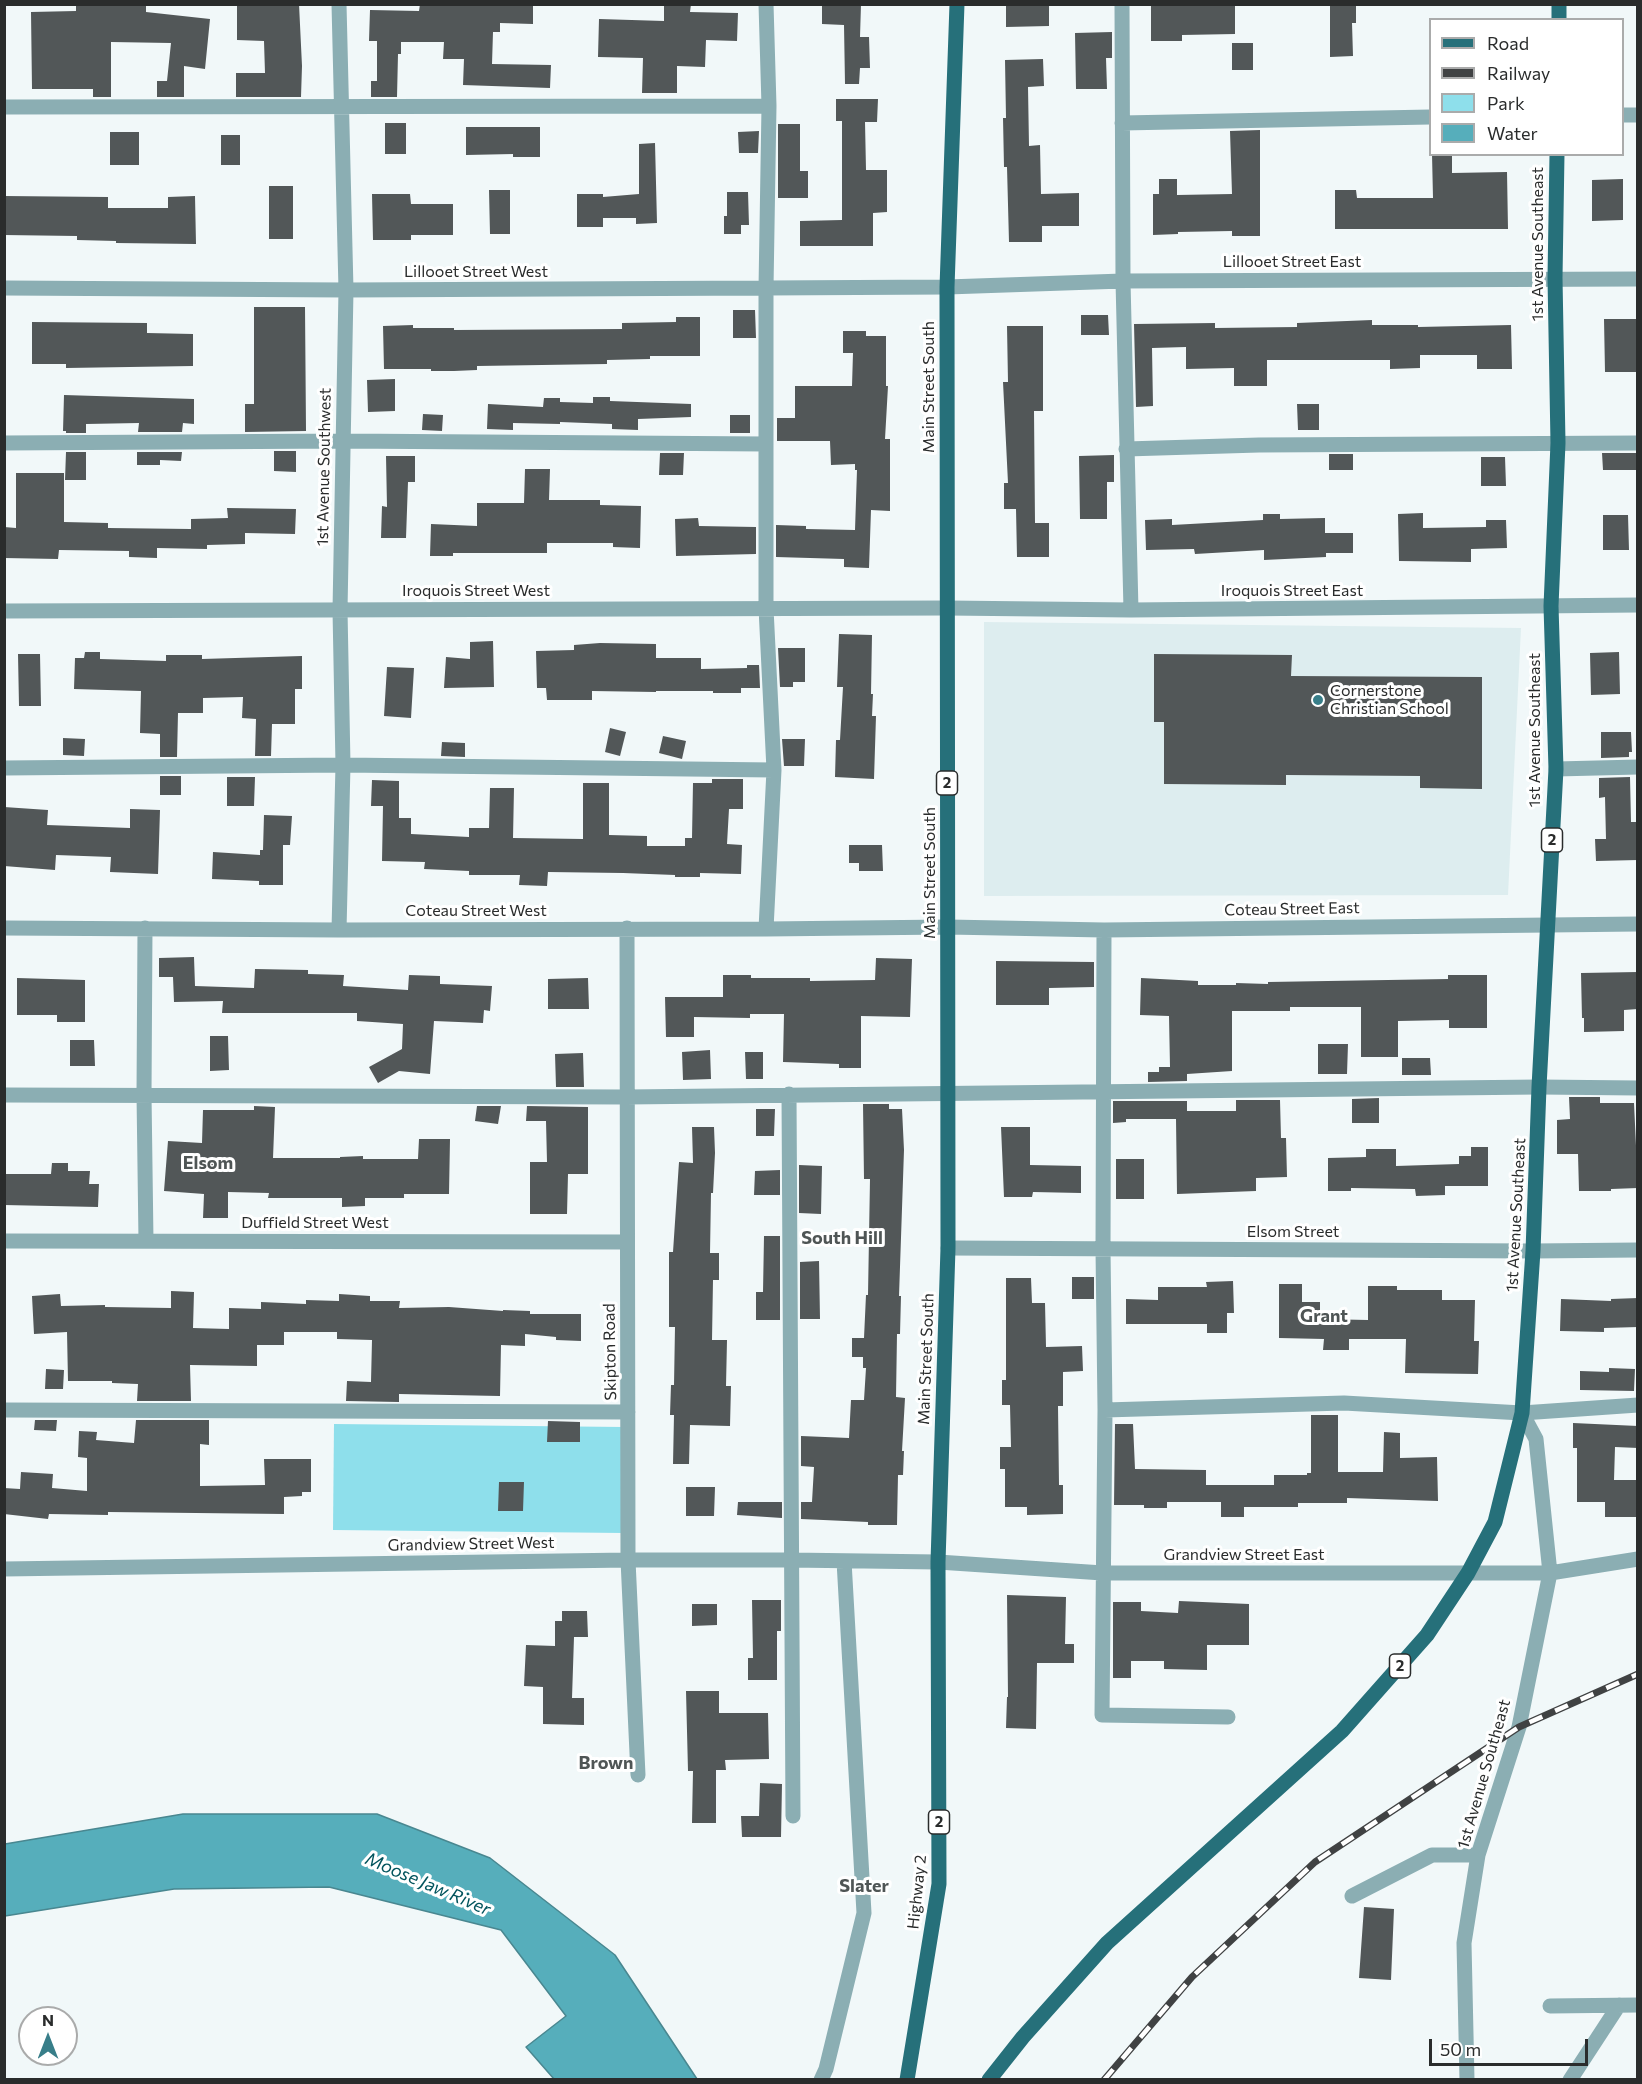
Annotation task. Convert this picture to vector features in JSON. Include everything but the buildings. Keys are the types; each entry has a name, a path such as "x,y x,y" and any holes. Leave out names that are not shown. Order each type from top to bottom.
{"main road":[{"name":"Main Street South","path":"939,1562 948,1248 947,287 957,4"},
{"name":"1st Avenue Southeast","path":"989,2079 1107,1942 1342,1731 1427,1635 1468,1573 1495,1522 1522,1413 1533,1251 1539,1087 1556,769 1551,606 1558,443 1555,278 1557,156"},
{"name":"Highway 2","path":"908,2079 939,1884 939,1562"}],"street":[{"name":"1st Avenue Southwest","path":"339,4 346,290 340,610 343,765 339,930"},
{"path":"766,4 770,106 766,288 766,608 774,770 766,929"},
{"path":"1122,4 1123,281 1131,610"},
{"path":"4,106 770,106"},
{"path":"1122,123 1429,117"},
{"name":"Lillooet Street East","path":"947,287 1123,281 1638,279"},
{"name":"Lillooet Street West","path":"4,288 346,290 947,287"},
{"path":"4,443 342,441 765,444"},
{"path":"1126,449 1259,445 1638,443"},
{"name":"Iroquois Street East","path":"947,608 1131,610 1638,605"},
{"name":"Iroquois Street West","path":"4,611 947,608"},
{"path":"4,768 343,765 774,770"},
{"path":"1556,769 1638,767"},
{"name":"Coteau Street East","path":"948,927 1104,930 1638,924"},
{"name":"Coteau Street West","path":"4,928 339,930 948,927"},
{"path":"145,928 146,1241"},
{"name":"Skipton Road","path":"627,928 628,1560 638,1775"},
{"path":"1104,930 1103,1249 1106,1410 1102,1573 1102,1715 1228,1718"},
{"path":"4,1095 626,1096 1638,1088"},
{"path":"789,1094 792,1816"},
{"name":"Duffield Street West","path":"4,1241 626,1242"},
{"name":"Elsom Street","path":"948,1248 1638,1250"},
{"path":"1106,1410 1344,1403 1522,1413 1638,1405"},
{"path":"4,1410 628,1413"},
{"name":"1st Avenue Southeast","path":"1467,2079 1464,1943 1478,1855 1519,1727 1550,1573 1536,1439 1522,1413"},
{"name":"Grandview Street West","path":"4,1569 628,1560 939,1562"},
{"name":"Grandview Street East","path":"939,1562 1102,1573 1550,1573 1638,1560"},
{"path":"821,2079 864,1913 844,1561"},
{"path":"1352,1896 1432,1855 1478,1855"},
{"path":"1550,2007 1638,2005"},
{"path":"1570,2079 1620,2006"}],"shaded area":[{"path":"984,622 1521,628 1508,895 984,896"}],"green space":[{"path":"334,1424 624,1427 623,1533 333,1530"}],"water":[{"name":"Moose Jaw River","path":"183,1814 377,1814 490,1858 615,1955 697,2079 554,2079 526,2047 566,2016 501,1930 329,1887 174,1889 5,1916 5,1844"}],"railway":[{"path":"1104,2080 1192,1977 1315,1862 1519,1727 1638,1674"}],"place":[{"name":"Cornerstone Christian School","path":"1318,700"}],"district":[{"name":"Elsom","path":"208,1163"},
{"name":"South Hill","path":"842,1238"},
{"name":"Grant","path":"1324,1316"},
{"name":"Brown","path":"606,1763"},
{"name":"Slater","path":"864,1886"}]}
